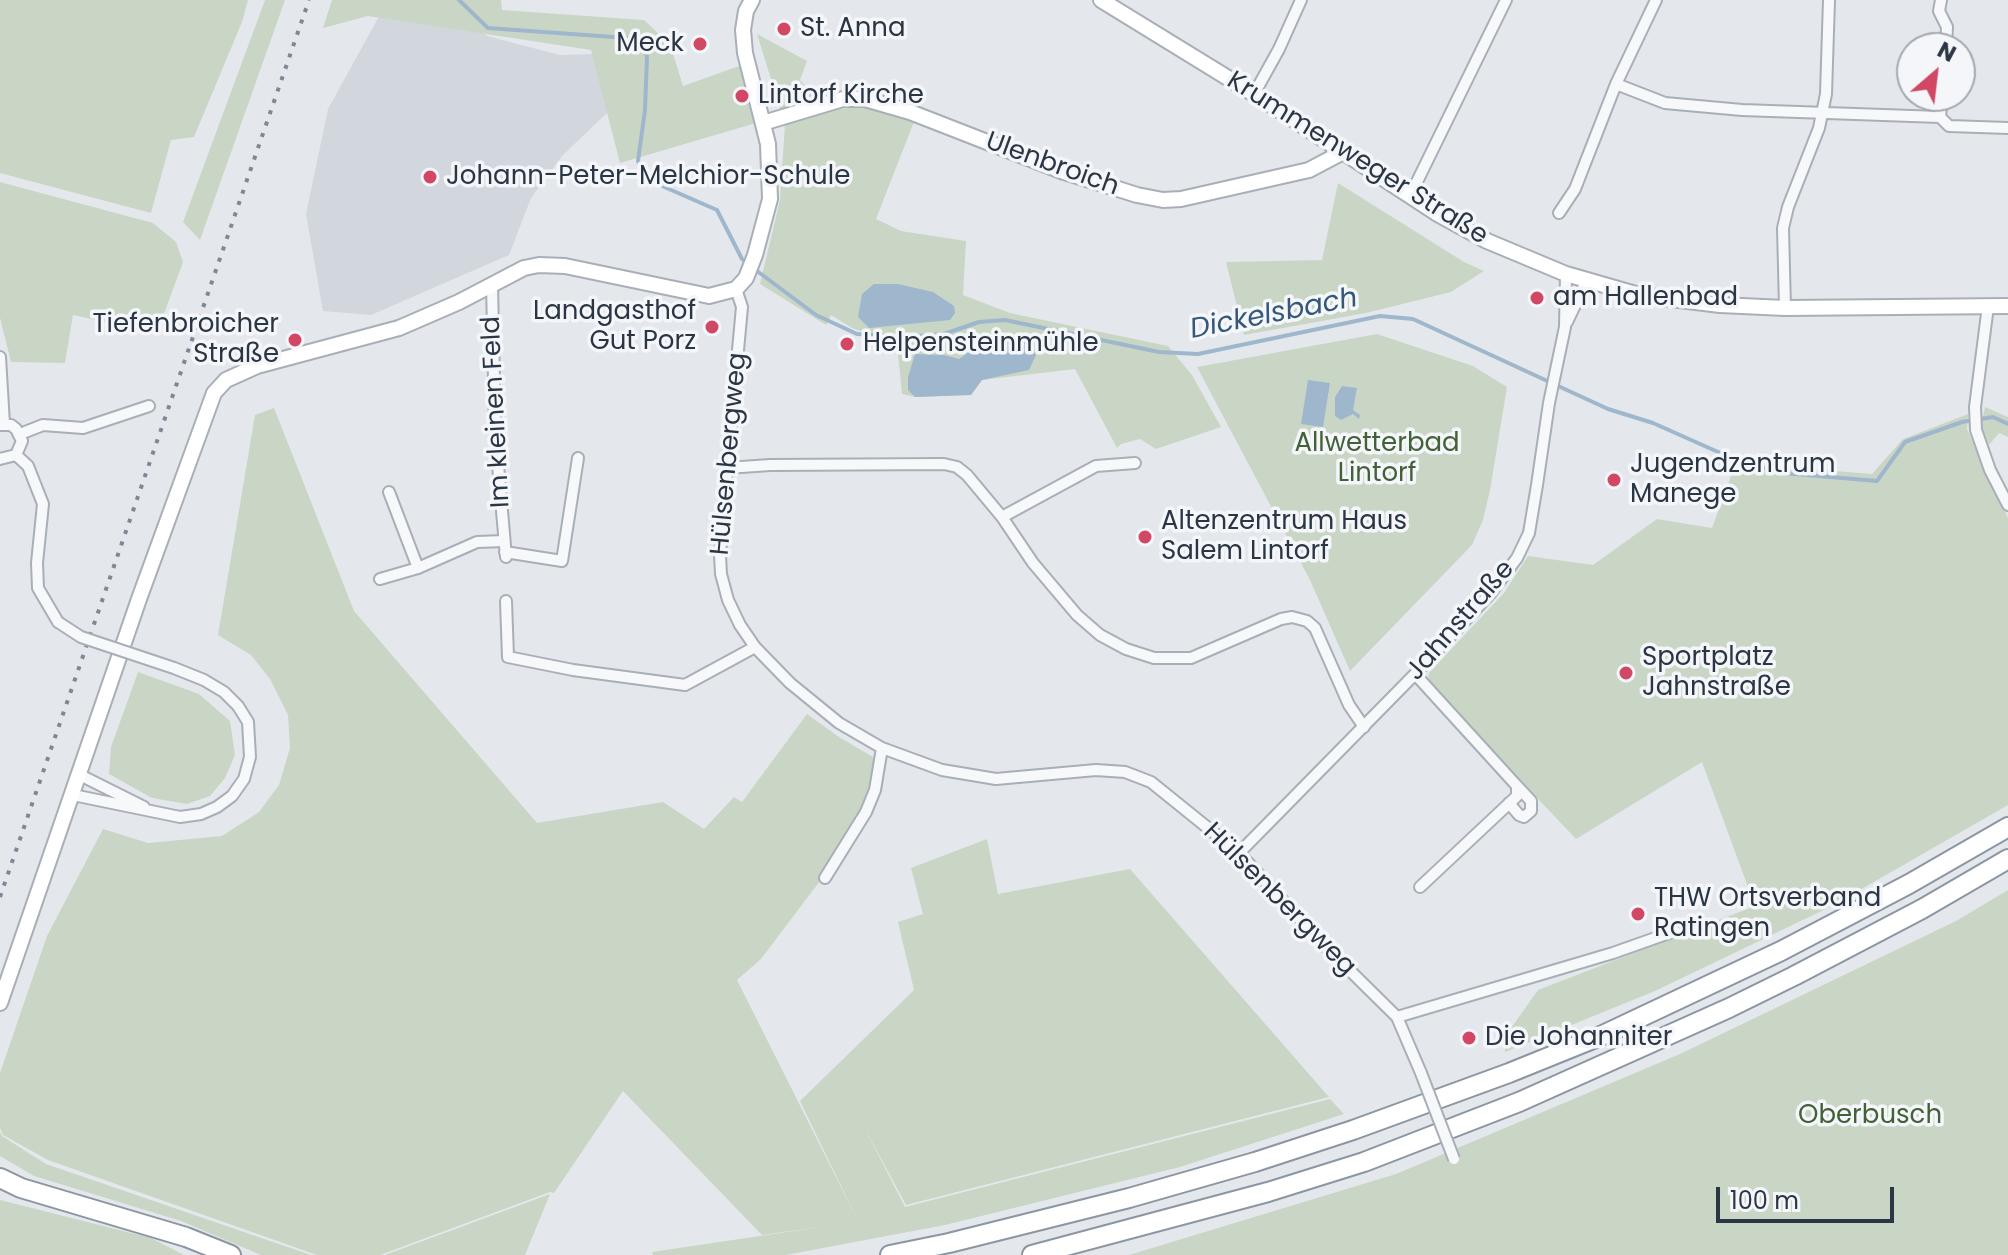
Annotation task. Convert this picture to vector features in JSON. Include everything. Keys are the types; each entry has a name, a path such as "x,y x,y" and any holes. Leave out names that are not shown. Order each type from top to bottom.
{"highway":[{"path":"890,1255 1129,1198 1255,1162 1509,1073 1603,1035 1781,951 1909,884 2008,827"},
{"path":"1032,1255 1268,1192 1364,1162 1519,1102 1794,976 1922,909 2008,859"},
{"path":"0,1180 186,1237 231,1255"},
{"path":"158,1230 198,1255"}],"main road":[{"path":"0,1003 139,599 214,393 226,380 257,366 399,328 459,302 524,268 565,266 709,296 741,284 755,255 770,199 770,156 745,53 743,30 746,11 752,0"},
{"name":"Krummenweger Straße","path":"1101,0 1254,94 1410,196 1487,241 1566,274 1639,295 1670,300 1785,308 2008,306"},
{"name":"Ulenbroich","path":"763,123 843,99 865,99 910,112 1064,172 1163,200 1181,199 1309,170 1343,152"}],"street":[{"path":"1254,94 1301,0"},
{"path":"1410,196 1506,0"},
{"path":"1559,213 1575,189 1616,84 1656,0"},
{"path":"1785,308 1783,228 1826,94 1829,0"},
{"path":"1941,0 1939,11 1947,32"},
{"path":"1616,84 1665,103 1742,110 1940,117 1949,126 2008,128"},
{"path":"1940,112 1940,117"},
{"name":"Jahnstraße","path":"1239,853 1497,586 1524,545 1529,533 1565,327 1566,274"},
{"name":"Jahnstraße","path":"1565,327 1587,280"},
{"name":"Im kleinen Feld","path":"492,283 495,417 505,550"},
{"name":"Hülsenbergweg","path":"741,284 742,307 720,555 728,600 755,647 800,693 839,723 882,748 942,770 996,779 1096,770 1125,772 1151,782 1239,853 1326,947 1397,1017 1454,1159"},
{"path":"1988,306 1975,407 1976,430 1990,470 2008,505"},
{"path":"0,357 2,424 16,429 20,434 22,441 16,455"},
{"path":"20,434 43,425 83,428 149,406"},
{"path":"0,459 16,455"},
{"path":"16,455 28,466 43,504 37,563 38,588 58,622 81,637 204,680 224,692 248,722 250,757 238,787 217,807 201,814 180,817 73,795"},
{"name":"Im kleinen Feld","path":"380,579 418,568 477,542 562,561 578,458"},
{"path":"1002,517 1096,466 1135,463"},
{"path":"727,468 944,464 957,467 1002,517 1033,563 1077,615 1100,635 1126,649 1154,658 1191,658 1281,619 1292,617 1307,621 1315,628 1349,705 1364,727"},
{"path":"389,492 418,568"},
{"path":"506,601 508,657 573,670 685,685 755,647"},
{"path":"1415,674 1531,801 1531,811 1524,817 1509,803"},
{"path":"825,878 866,812 875,790 882,748"},
{"path":"80,775 152,812"},
{"path":"1420,887 1517,796 1517,786"},
{"path":"1397,1017 1613,953 1675,931"}],"shaded area":[{"name":"Johann-Peter-Melchior-Schule","path":"388,0 445,0 487,36 560,55 627,53 633,88 562,156 531,198 509,255 371,315 323,311 306,214 328,109"}],"green space":[{"path":"0,0 248,0 242,22 194,137 171,140 151,213 0,173"},
{"path":"265,0 285,0 200,240 183,222"},
{"path":"332,0 501,0 502,10 644,20 670,44 683,86 742,65 756,123 620,163 591,50 368,16 323,28"},
{"path":"757,34 807,61 800,80 828,110 858,107 887,111 914,122 876,219 901,231 966,241 963,295 1010,313 1168,346 1192,375 1221,427 1156,449 1140,439 1117,448 1075,369 982,380 971,395 915,397 902,394 897,344 852,328 831,315 826,325 760,284 780,200 785,124"},
{"path":"0,182 153,223 176,242 183,262 157,333 73,315 65,363 11,362 0,318"},
{"path":"1338,183 1464,262 1484,271 1451,292 1366,313 1244,335 1226,262 1322,260"},
{"name":"Allwetterbad Lintorf","path":"1377,334 1473,366 1507,387 1490,490 1483,520 1472,545 1350,671 1310,580 1197,367"},
{"path":"1985,407 2008,417 2008,437 1999,433 1989,445 1981,427"},
{"path":"274,408 354,611 537,823 663,802 704,829 734,797 742,802 807,714 873,757 875,773 871,790 823,877 761,959 737,980 858,1221 800,1101 914,990 898,922 923,914 911,868 987,839 998,894 1130,869 1329,1097 906,1205 864,1127 905,1207 1330,1099 1344,1114 1180,1167 945,1225 786,1255 653,1255 652,1252 827,1226 762,1235 623,1091 554,1193 380,1255 317,1255 48,1160 3,1135 0,1128 0,1073 47,936 103,829 148,843 222,836 259,812 279,785 290,748 288,715 270,679 251,655 218,635 255,415"},
{"name":"Sportplatz Jahnstraße","path":"1968,414 1967,429 2008,518 2008,805 1832,906 1655,991 1505,1052 1504,1038 1538,990 1755,906 1702,762 1576,839 1427,682 1429,673 1504,593 1528,556 1593,565 1657,519 1712,528 1739,454 1764,465 1872,474 1903,439"},
{"path":"138,672 199,694 230,721 235,755 225,778 210,796 187,804 152,798 109,774 111,747"},
{"name":"Oberbusch","path":"2008,890 2008,1255 1129,1255 1396,1174 1680,1054 1956,921"},
{"path":"0,1132 46,1164 311,1255 261,1255 181,1221 34,1176 0,1156"},
{"path":"550,1194 525,1255 385,1255"},
{"path":"0,1200 151,1238 184,1255 0,1255"}],"water":[{"path":"874,284 898,284 933,292 954,306 955,313 950,320 869,328 858,317 862,294"},
{"path":"995,339 1028,341 1036,355 1029,370 982,380 971,395 915,397 908,390 908,377 915,354 959,359 979,345"},
{"path":"1308,380 1330,383 1323,427 1301,424"},
{"path":"1342,386 1357,388 1353,410 1360,415 1359,419 1353,414 1341,420 1335,416 1335,397"}],"waterway":[{"name":"Dickelsbach","path":"459,0 488,28 627,38 643,45 647,57 645,110 638,161 644,173 662,186 717,210 747,263"},
{"name":"Dickelsbach","path":"753,268 816,315 857,334 907,337 944,334 979,322 1005,320 1159,352 1198,354 1380,316 1413,319 1608,409 1653,423 1745,464 1783,473 1877,481 1905,442 1962,422 1993,417 2008,424"}],"railway":[{"path":"0,897 309,0"}],"place":[{"name":"St. Anna","path":"784,29"},
{"name":"Meck","path":"700,44"},
{"name":"Lintorf Kirche","path":"742,96"},
{"name":"Johann-Peter-Melchior-Schule","path":"430,177"},
{"name":"am Hallenbad","path":"1537,298"},
{"name":"Landgasthof Gut Porz","path":"712,327"},
{"name":"Tiefenbroicher Straße","path":"295,340"},
{"name":"Helpensteinmühle","path":"847,344"},
{"name":"Jugendzentrum Manege","path":"1614,480"},
{"name":"Altenzentrum Haus Salem Lintorf","path":"1145,537"},
{"name":"Sportplatz Jahnstraße","path":"1626,673"},
{"name":"THW Ortsverband Ratingen","path":"1638,914"},
{"name":"Die Johanniter","path":"1469,1038"}]}
